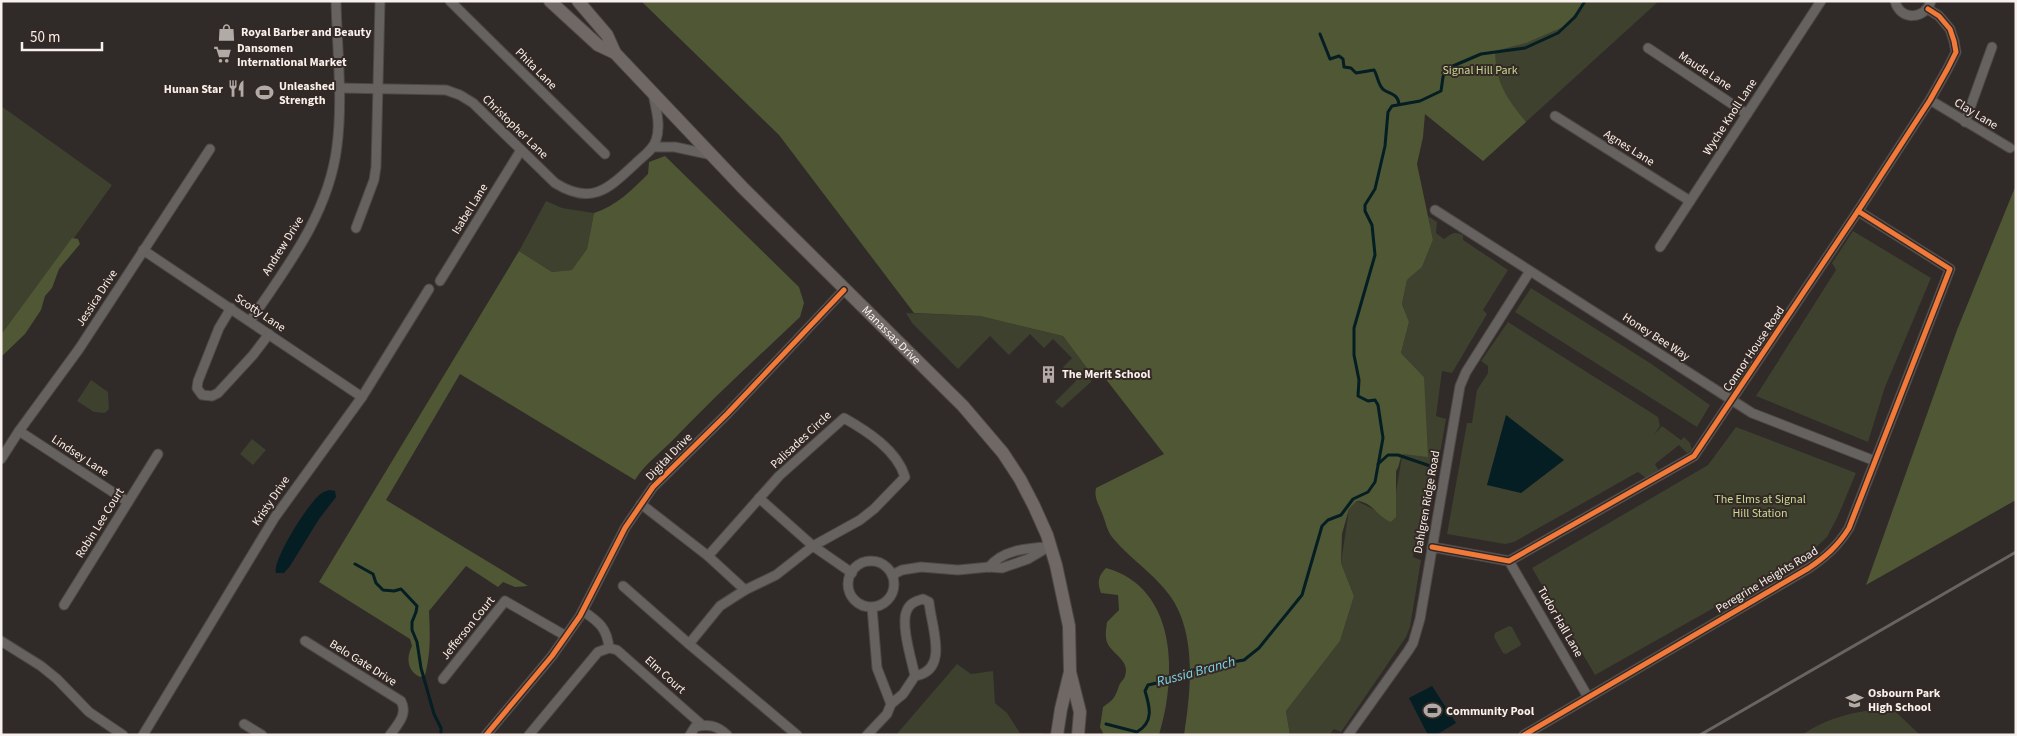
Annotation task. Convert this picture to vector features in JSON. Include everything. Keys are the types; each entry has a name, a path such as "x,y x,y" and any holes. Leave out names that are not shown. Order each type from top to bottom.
{"main road":[{"name":"Manassas Drive","path":"550,1 598,45 615,53"},
{"name":"Manassas Drive","path":"578,1 607,35 615,53 844,290 963,406 981,426 1020,479 1034,506 1050,546 1062,591 1068,626 1070,672 1080,712 1078,735"},
{"name":"Manassas Drive","path":"1057,735 1070,672"}],"street":[{"name":"Andrew Drive","path":"250,321 296,254 319,210 328,186 337,147 339,124 336,1"},
{"path":"356,228 375,174 380,1"},
{"name":"Phita Lane","path":"450,1 605,154"},
{"name":"Wyche Knoll Lane","path":"1660,246 1821,1"},
{"path":"1895,1 1899,10 1910,16 1917,16 1929,5"},
{"name":"Connor House Road","path":"1509,560 1694,456 1930,100 1956,52 1950,29 1929,5"},
{"path":"1965,122 1992,47"},
{"name":"Maude Lane","path":"1648,48 1747,114"},
{"name":"Christopher Lane","path":"338,88 446,90 460,95 473,104 555,183 570,192 586,194 596,192 616,182 653,147"},
{"path":"653,94 658,130 657,139 653,147 675,147 712,155"},
{"name":"Clay Lane","path":"1930,100 2010,148"},
{"name":"Agnes Lane","path":"1555,116 1690,202"},
{"name":"Jessica Drive","path":"1,459 19,431 79,349 210,148"},
{"name":"Isabel Lane","path":"440,282 521,150"},
{"name":"Honey Bee Way","path":"1435,210 1752,413 1875,461"},
{"name":"Peregrine Heights Road","path":"1524,735 1790,580 1826,556 1836,547 1849,528 1950,270 1858,211"},
{"name":"Scotty Lane","path":"143,250 362,398"},
{"name":"Dahlgren Ridge Road","path":"1348,735 1413,643 1420,620 1462,381 1530,271"},
{"name":"Kristy Drive","path":"143,735 274,517 362,398 429,288"},
{"name":"Digital Drive","path":"486,735 566,636 583,611 625,528 653,487 727,414 844,290"},
{"path":"231,308 219,328 198,381 198,388 202,395 212,396 218,393 254,355 269,334"},
{"name":"Palisades Circle","path":"689,644 720,606 745,590 776,575 813,546 860,520 874,509 905,477 902,468 888,451 865,430 844,418 779,476 708,556"},
{"name":"Lindsey Lane","path":"19,431 128,502"},
{"name":"Robin Lee Court","path":"64,605 158,454"},
{"path":"759,498 813,546 852,573"},
{"path":"641,504 708,556 745,590"},
{"path":"892,575 902,570 921,567 958,570 989,567 1002,568 1028,559 1050,546"},
{"path":"1432,548 1509,560"},
{"name":"Tudor Hall Lane","path":"1509,560 1588,697"},
{"path":"870,561 884,565 892,575 894,584 890,597 885,602 872,607 865,606 854,598 849,586 852,573 856,567 870,561"},
{"path":"623,586 797,735"},
{"path":"867,735 887,714 891,704 903,694 915,676 905,629 906,611 913,602 923,599 929,602 937,654 932,668 923,675 915,676"},
{"name":"Jefferson Court","path":"443,679 506,601 566,636"},
{"path":"872,607 877,668 891,704"},
{"path":"529,735 598,652 609,648 608,634 601,625 583,611"},
{"path":"1,641 41,666 57,679 89,712 123,735"},
{"name":"Belo Gate Drive","path":"305,641 400,701 404,708 403,715 390,735"},
{"name":"Elm Court","path":"609,648 617,650 702,725 711,725 722,730 727,735"},
{"path":"244,724 262,735"},
{"path":"690,735 695,727 702,725"}],"green space":[{"path":"641,1 1587,1 1563,27 1526,43 1495,51 1497,72 1503,90 1526,122 1483,161 1425,114 1423,137 1417,164 1433,240 1422,267 1407,280 1402,304 1409,322 1401,353 1424,377 1428,457 1403,454 1396,471 1396,517 1391,522 1362,502 1357,501 1349,509 1342,534 1341,563 1354,596 1340,641 1286,711 1290,735 1184,735 1190,674 1188,643 1180,614 1159,582 1112,537 1107,529 1096,495 1096,488 1164,454 1101,373 1092,375 1063,336 980,316 914,313 779,135"},
{"name":"Signal Hill Park","path":"1286,1 1659,1 1483,161"},
{"path":"1,106 112,185 1,340"},
{"path":"665,156 799,287 804,303 800,317 652,459 635,480 460,374 386,500 528,586 515,587 503,582 498,587 466,566 429,611 428,659 425,675 420,677 410,668 408,660 412,646 410,639 319,582 519,251 552,272 572,270 587,249 594,213 623,197 648,174 649,162"},
{"path":"2016,185 2016,500 1866,585 1957,330"},
{"path":"546,201 562,208 594,213 587,249 573,270 552,272 519,251"},
{"path":"1428,216 1437,222 1436,233 1444,239 1453,233 1463,235 1463,240 1508,270 1483,310 1487,314 1452,373 1442,371 1436,416 1446,419 1427,526 1418,527 1413,557 1421,560 1410,627 1406,637 1341,732 1334,729 1329,735 1290,735 1286,711 1340,641 1354,596 1341,563 1349,509 1357,501 1377,511 1391,522 1403,450 1424,377 1401,353 1409,322 1402,304 1407,280 1422,267 1433,240"},
{"path":"1853,231 1931,278 1885,387 1868,442 1756,396 1836,270 1832,263"},
{"path":"72,238 78,239 80,244 59,269 52,288 45,296 41,310 25,334 1,357 1,335"},
{"path":"1531,288 1650,363 1710,405 1697,427 1515,312"},
{"path":"906,313 980,316 1063,336 1092,375 1091,382 1062,408 1055,402 1076,381 1063,367 1072,358 1053,339 1044,348 1030,334 1009,355 990,336 958,369 912,323"},
{"path":"1508,322 1658,417 1660,426 1654,435 1662,426 1681,440 1684,437 1690,443 1692,450 1687,453 1679,445 1655,464 1659,471 1646,478 1638,472 1514,542 1505,544 1447,534 1467,423 1472,423 1477,390 1488,373 1488,366 1481,361"},
{"path":"91,380 108,392 109,409 105,413 94,412 77,401"},
{"name":"The Elms at Signal Hill Station","path":"1736,427 1856,473 1827,537 1809,554 1595,675 1532,568 1708,465"},
{"path":"252,439 266,450 253,465 240,454"},
{"path":"1106,568 1130,579 1147,594 1159,614 1166,637 1169,662 1165,712 1159,735 1104,735 1100,727 1103,707 1115,696 1126,671 1124,663 1106,640 1107,622 1119,610 1118,595 1101,593 1099,579"},
{"path":"1509,626 1512,627 1521,644 1506,654 1503,653 1494,637 1495,633"},
{"path":"957,664 971,674 993,671 995,703 1007,713 1020,733 1043,733 1043,735 896,735"},
{"path":"1883,709 1896,712 1920,735 1802,735 1821,724 1841,716"}],"water":[{"path":"1506,415 1564,460 1521,493 1487,485"},
{"path":"335,491 336,497 319,519 290,566 284,573 276,573 276,566 280,556 301,518 316,498 323,492"},
{"name":"Community Pool","path":"1432,686 1456,723 1436,735 1428,735 1409,698"}],"waterway":[{"name":"Russia Branch","path":"1106,724 1137,732 1146,724 1148,719 1149,708 1145,691 1148,685 1174,679 1198,668 1244,660 1259,648 1302,595 1322,526 1328,520 1341,515 1353,499 1368,492 1375,482 1383,438 1378,405 1375,400 1368,401 1358,396 1359,380 1354,355 1354,328 1375,255 1372,225 1365,211 1365,205 1375,189 1385,146 1388,112 1392,106 1420,101 1441,91 1446,69 1481,54 1525,48 1558,33 1575,17 1585,1"},
{"path":"1320,34 1330,59 1339,56 1343,59 1344,67 1351,68 1356,73 1374,70 1382,88 1395,96 1399,104"},
{"path":"1378,464 1388,455 1398,455 1436,468"},
{"path":"355,564 373,574 376,583 383,590 394,591 401,589 417,606 412,622 412,630 417,642 421,668 434,714 441,728 441,735"}],"railway":[{"path":"1700,735 2016,552"}],"cycle path":[{"path":"1432,547 1509,561 1694,456 1858,211 1930,100 1948,68 1956,52 1950,29 1939,16 1928,9"},
{"path":"1524,735 1809,568 1831,551 1849,528 1950,269 1858,211"},
{"path":"486,735 552,656 580,616 625,528 653,487 727,414 844,290"}],"place":[{"name":"Royal Barber and Beauty","path":"227,32"},
{"name":"Dansomen International Market","path":"223,55"},
{"name":"Hunan Star","path":"237,89"},
{"name":"Unleashed Strength","path":"265,93"},
{"name":"The Merit School","path":"1048,374"},
{"name":"Osbourn Park High School","path":"1854,700"},
{"name":"Community Pool","path":"1432,711"}]}
